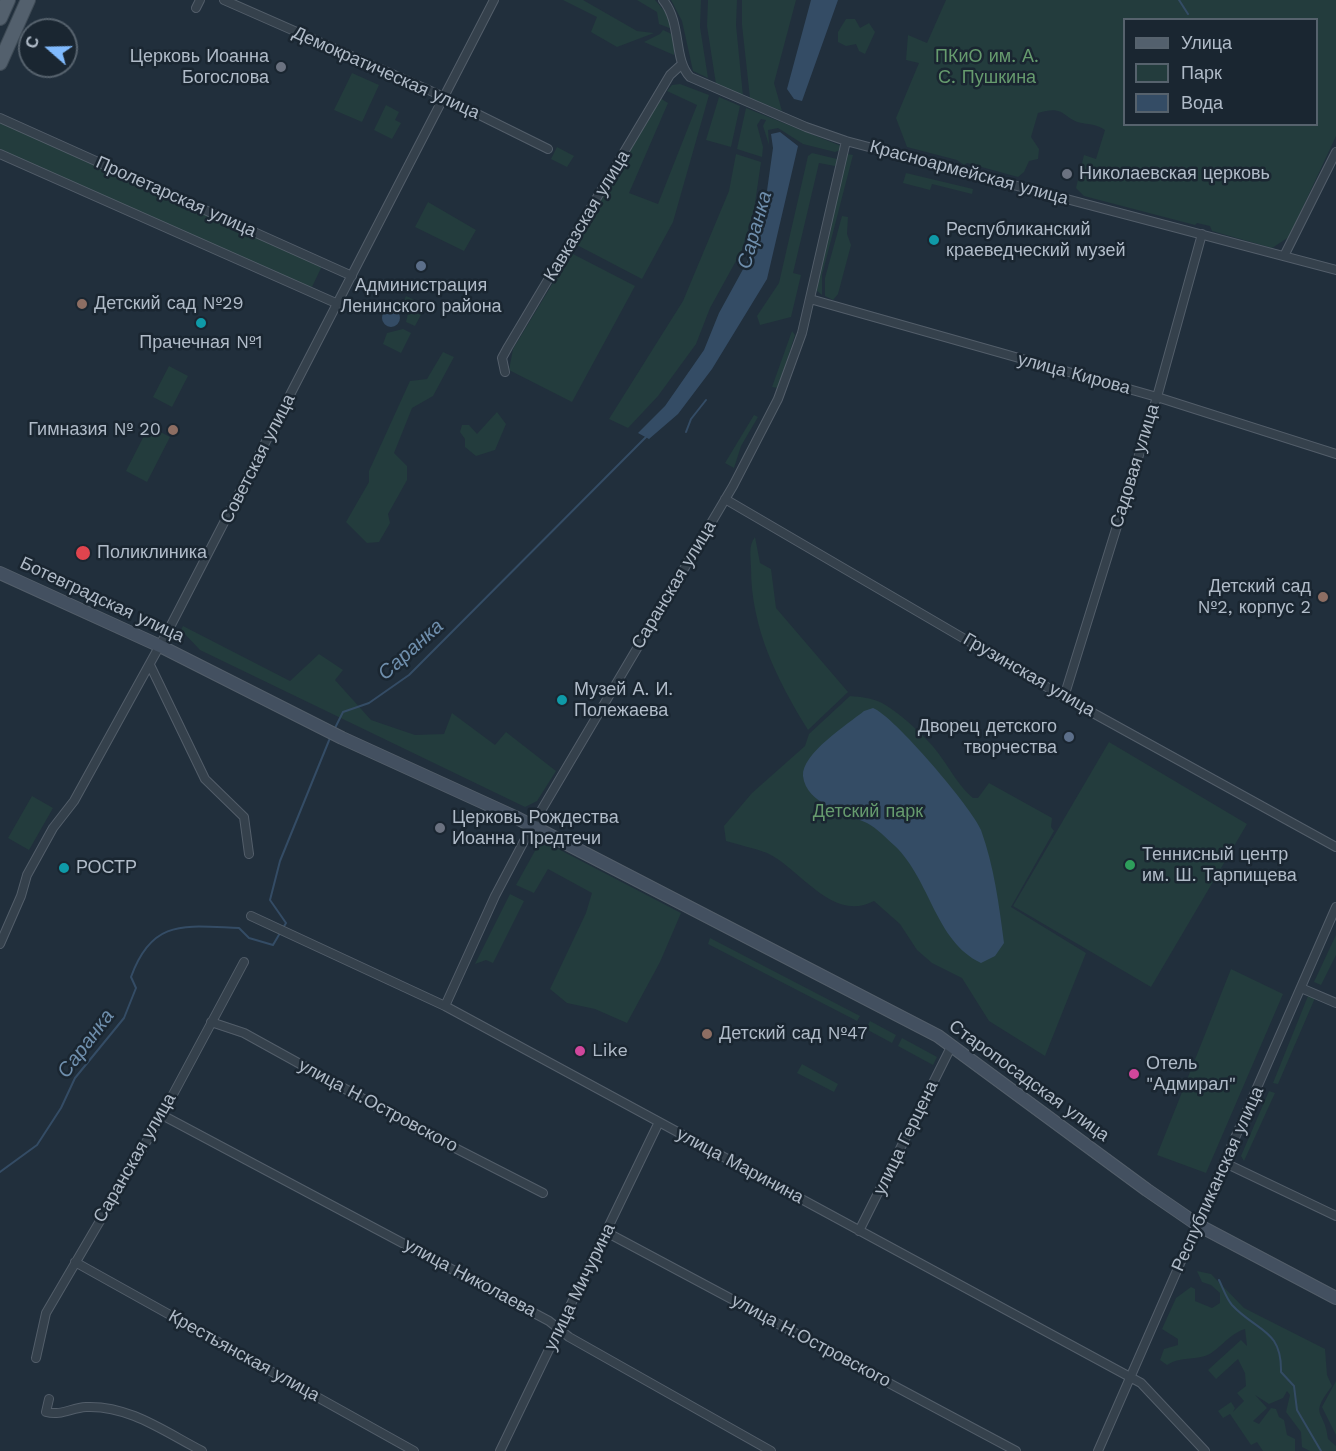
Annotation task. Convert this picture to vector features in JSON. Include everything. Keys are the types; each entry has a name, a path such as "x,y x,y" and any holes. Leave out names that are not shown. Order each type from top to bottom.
{"main road":[{"path":"0,18 8,0"},
{"path":"0,63 28,0"},
{"name":"Ботевградская улица","path":"0,573 160,646 342,738 532,826"},
{"name":"Старопосадская улица","path":"532,826 952,1045 1198,1225 1336,1298"}],"street":[{"name":"Демократическая улица","path":"224,0 444,97 548,149"},
{"name":"Советская улица","path":"0,944 21,896 27,875 53,828 74,801 150,665 494,0"},
{"path":"663,0 675,22 682,63"},
{"name":"Красноармейская улица","path":"682,63 686,72 696,81 846,141 1336,270"},
{"name":"Кавказская улица","path":"505,372 502,358 508,347 670,75 682,63"},
{"name":"Пролетарская улица","path":"0,118 352,276"},
{"name":"Саранская улица","path":"445,1006 498,889 532,826 725,499 778,399 791,367 810,299 846,141"},
{"path":"1284,256 1336,152"},
{"name":"Пролетарская улица","path":"0,154 338,304"},
{"name":"Садовая улица","path":"1064,697 1157,397 1203,234"},
{"name":"улица Кирова","path":"810,299 1157,397 1336,454"},
{"name":"Грузинская улица","path":"725,499 1064,697 1336,847"},
{"path":"150,665 205,779 244,816 249,854"},
{"name":"Республиканская улица","path":"1098,1451 1336,907"},
{"name":"улица Маринина","path":"251,916 445,1006 1131,1377 1147,1387 1205,1451"},
{"name":"Саранская улица","path":"36,1358 46,1313 162,1115 244,962"},
{"path":"1301,988 1336,1003"},
{"name":"улица Н.Островского","path":"211,1022 244,1033 414,1127 543,1193"},
{"name":"улица Герцена","path":"860,1231 952,1045"},
{"name":"улица Николаева","path":"162,1115 549,1321 569,1337 771,1451"},
{"name":"улица Мичурина","path":"500,1451 659,1122"},
{"path":"1225,1163 1336,1216"},
{"name":"улица Н.Островского","path":"606,1232 1016,1451"},
{"name":"Крестьянская улица","path":"75,1262 414,1451"},
{"path":"49,1399 46,1412 57,1415 85,1407 125,1411 202,1451"}],"green space":[{"path":"563,0 583,0 637,31 654,33 617,47 591,32 597,17"},
{"path":"637,0 655,0 667,14 672,29 659,24 657,12"},
{"path":"671,0 701,0 700,27 708,78 693,71 682,21"},
{"path":"708,0 737,0 736,25 743,96 716,84 707,26"},
{"path":"742,0 796,0 774,83 782,111 750,98 742,25"},
{"name":"ПКиО им. А. С. Пушкина","path":"946,0 1336,0 1336,136 1289,237 1272,248 1212,231 1210,226 1197,223 1195,225 1084,196 1076,188 1084,155 1096,159 1105,130 1076,121 1059,111 1038,113 1031,137 1039,149 1038,159 1029,161 1024,172 1018,177 967,163 964,165 957,160 907,147 896,118 919,63 906,60 908,35 927,43"},
{"path":"846,19 855,19 860,28 869,23 875,32 865,54 859,51 856,44 846,46 838,42 838,32"},
{"path":"663,30 674,35 674,55 644,42"},
{"path":"352,73 379,85 362,122 334,110"},
{"path":"680,84 709,95 673,222 642,279 575,244 660,98 668,103 629,193 658,204 697,105 667,91 672,85"},
{"path":"719,97 740,106 731,147 706,140"},
{"path":"386,105 399,112 395,120 401,123 392,139 374,130"},
{"path":"746,108 841,146 840,150 835,152 803,144 778,128 768,130 769,145 763,126 766,120 761,119 757,125 763,147 762,157 737,149"},
{"path":"0,122 322,266 311,289 0,150"},
{"path":"557,147 574,156 567,167 551,159"},
{"path":"812,153 837,159 837,164 835,166 819,163 793,273 801,275 791,317 760,325 757,316 779,283 808,156"},
{"path":"736,154 761,162 754,210 742,250 710,308 696,344 658,396 628,428 609,419 683,301 729,191"},
{"path":"847,154 853,155 822,275 822,295 816,290"},
{"path":"906,173 973,189 972,194 932,184 930,190 903,183"},
{"path":"428,202 476,230 464,251 415,227"},
{"path":"842,216 848,217 847,234 851,245 838,294 833,300 825,296 825,278"},
{"path":"571,253 635,286 572,402 509,370 513,349"},
{"path":"406,296 426,305 415,326 406,322 408,313 402,305"},
{"path":"403,329 411,333 401,353 383,344 387,333"},
{"path":"792,331 795,335 778,388 772,387"},
{"path":"443,352 454,357 433,396 412,408 394,453 407,466 407,480 388,514 390,523 379,542 367,543 346,522 369,482 369,471 410,381 427,379"},
{"path":"169,366 188,376 172,407 153,397"},
{"path":"497,412 506,424 495,450 476,456 465,447 465,439 460,432 462,425 469,425 477,434"},
{"path":"754,415 758,417 741,446 734,468 725,463"},
{"path":"149,426 170,437 147,482 126,471"},
{"path":"755,537 760,563 771,569 776,608 848,692 808,730 776,673 761,632 752,590 750,552"},
{"path":"183,626 290,681 319,654 343,670 335,680 371,720 415,735 444,734 452,713 495,745 506,732 556,771 537,801 525,807 200,650 181,630"},
{"name":"Детский парк","path":"850,696 878,701 906,720 930,743 973,798 978,798 989,783 1052,818 1051,827 1054,831 1011,907 1086,953 1045,1056 989,1021 962,978 932,963 917,950 900,924 874,901 859,906 844,905 831,900 767,853 726,841 724,826 752,793 805,746 809,734"},
{"name":"Теннисный центр им. Ш. Тарпищева","path":"1109,742 1247,824 1151,987 1013,906"},
{"path":"32,796 53,808 29,850 8,838"},
{"path":"541,840 681,913 660,962 627,1023 595,1009 567,1003 550,989 586,913 592,893 548,869 534,893 516,885"},
{"path":"510,894 524,901 493,963 486,960 475,964"},
{"path":"1336,935 1336,955 1321,985 1314,982"},
{"path":"710,938 860,1016 857,1021 708,944"},
{"path":"1231,969 1283,994 1206,1173 1157,1155"},
{"path":"1308,996 1315,998 1278,1084 1273,1083"},
{"path":"870,1021 896,1035 892,1043 866,1029"},
{"path":"902,1038 937,1057 933,1065 898,1046"},
{"path":"802,1064 838,1084 834,1092 797,1073"},
{"path":"1269,1091 1275,1093 1244,1161 1241,1156"},
{"path":"1197,1271 1211,1274 1244,1308 1325,1349 1327,1375 1332,1386 1319,1409 1328,1439 1336,1446 1336,1451 1310,1451 1302,1447 1301,1432 1286,1412 1290,1395 1287,1391 1283,1398 1269,1404 1255,1395 1267,1408 1253,1421 1259,1424 1271,1408 1276,1409 1279,1417 1284,1420 1287,1435 1295,1439 1295,1451 1263,1451 1257,1442 1251,1445 1230,1414 1223,1418 1218,1411 1231,1402 1235,1408 1233,1412 1244,1401 1237,1393 1246,1386 1245,1373 1238,1359 1216,1379 1208,1370 1241,1340 1247,1346 1245,1329 1205,1356 1167,1365 1160,1360 1164,1349 1178,1345 1178,1339 1162,1329 1176,1298 1191,1287 1195,1289 1195,1301 1212,1308 1220,1303 1220,1293 1211,1285 1202,1282"},
{"path":"1336,1381 1336,1435 1322,1407"}],"water":[{"path":"811,0 838,0 802,101 794,99 787,89"},
{"path":"780,132 798,146 767,279 712,369 678,414 649,439 638,433 665,406 704,350 719,313 753,251 764,212 773,148 771,134"},
{"path":"387,309 395,309 400,314 398,325 387,327 382,322 382,314"},
{"path":"873,708 897,727 932,764 964,803 981,830 993,872 1004,943 995,956 981,963 953,940 943,926 917,876 895,846 871,825 819,801 806,786 803,776 804,767 809,758 837,731 864,711"}],"waterway":[{"path":"1179,0 1188,14"},
{"path":"686,432 691,419 706,400"},
{"name":"Саранка","path":"334,730 343,712 369,703 409,675 648,435"},
{"name":"Саранка","path":"283,928 286,923 270,900 280,861 330,738"},
{"name":"Саранка","path":"0,1172 37,1145 61,1108 75,1078 124,1018 136,988 131,977 139,958 149,944 160,935 187,927 239,928 249,938 273,945 280,933"},
{"path":"1219,1280 1232,1305 1273,1339 1280,1358 1281,1372 1294,1386 1297,1410 1321,1451"}],"place":[{"name":"Церковь Иоанна Богослова","path":"281,67"},
{"name":"Николаевская церковь","path":"1067,174"},
{"name":"Республиканский краеведческий музей","path":"934,240"},
{"name":"Администрация Ленинского района","path":"421,266"},
{"name":"Детский сад №29","path":"82,304"},
{"name":"Прачечная №1","path":"201,323"},
{"name":"Гимназия № 20","path":"173,430"},
{"name":"Поликлиника","path":"83,553"},
{"name":"Детский сад №2, корпус 2","path":"1323,597"},
{"name":"Музей А. И. Полежаева","path":"562,700"},
{"name":"Дворец детского творчества","path":"1069,737"},
{"name":"Церковь Рождества Иоанна Предтечи","path":"440,828"},
{"name":"Теннисный центр им. Ш. Тарпищева","path":"1130,865"},
{"name":"РОСТР","path":"64,868"},
{"name":"Детский сад №47","path":"707,1034"},
{"name":"Like","path":"580,1051"},
{"name":"Отель \"Адмирал\"","path":"1134,1074"}]}
